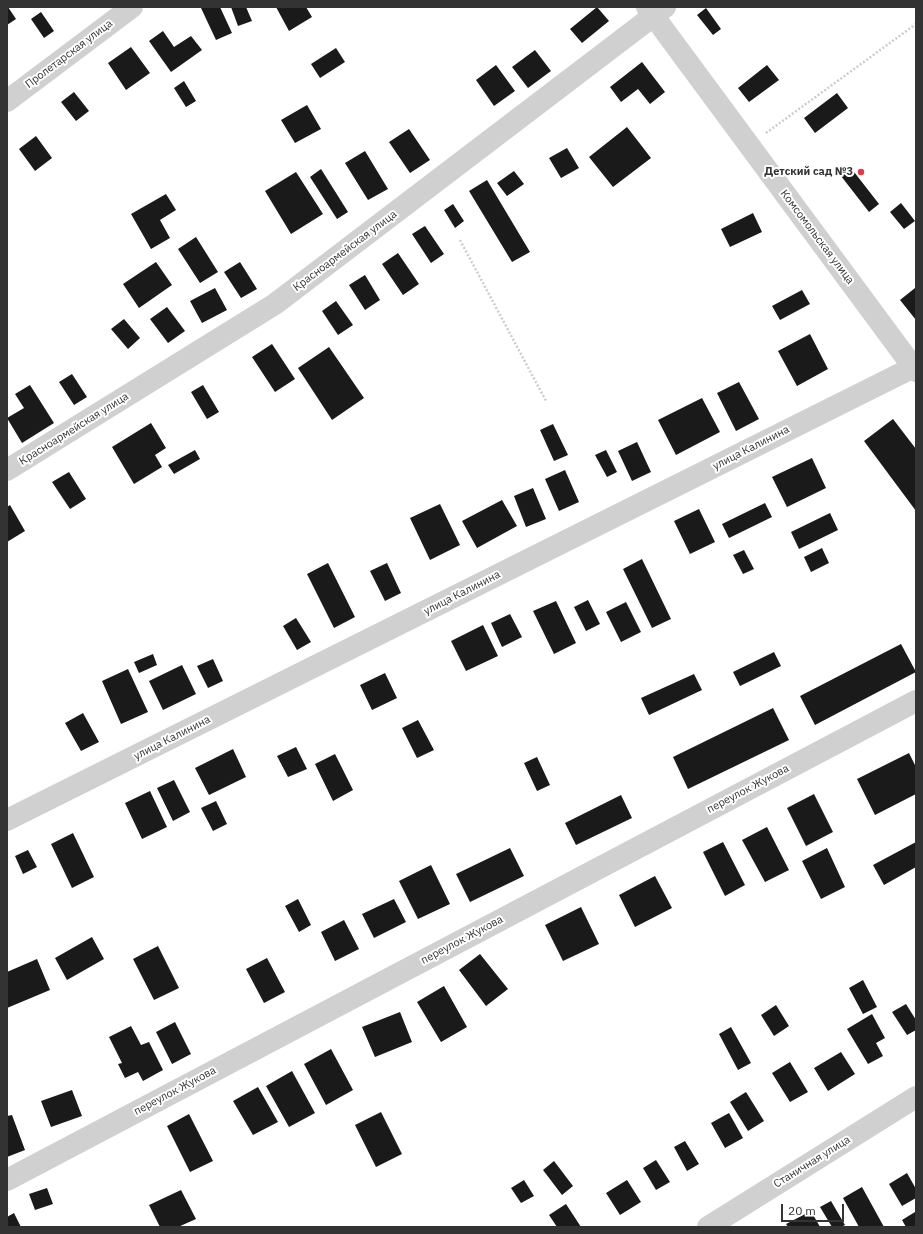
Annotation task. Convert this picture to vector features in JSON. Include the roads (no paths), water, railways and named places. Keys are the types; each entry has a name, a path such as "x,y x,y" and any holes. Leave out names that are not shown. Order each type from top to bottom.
{"street":[{"name":"Пролетарская улица","path":"7,101 132,7"},
{"name":"Комсомольская улица","path":"655,10 749,145 915,368"},
{"name":"Красноармейская улица","path":"7,470 275,304 655,10"},
{"name":"улица Калинина","path":"7,820 915,368"},
{"name":"переулок Жукова","path":"7,1180 916,701"},
{"name":"Станичная улица","path":"708,1227 916,1097"}],"place":[{"name":"Детский сад №3","path":"861,172"}]}
